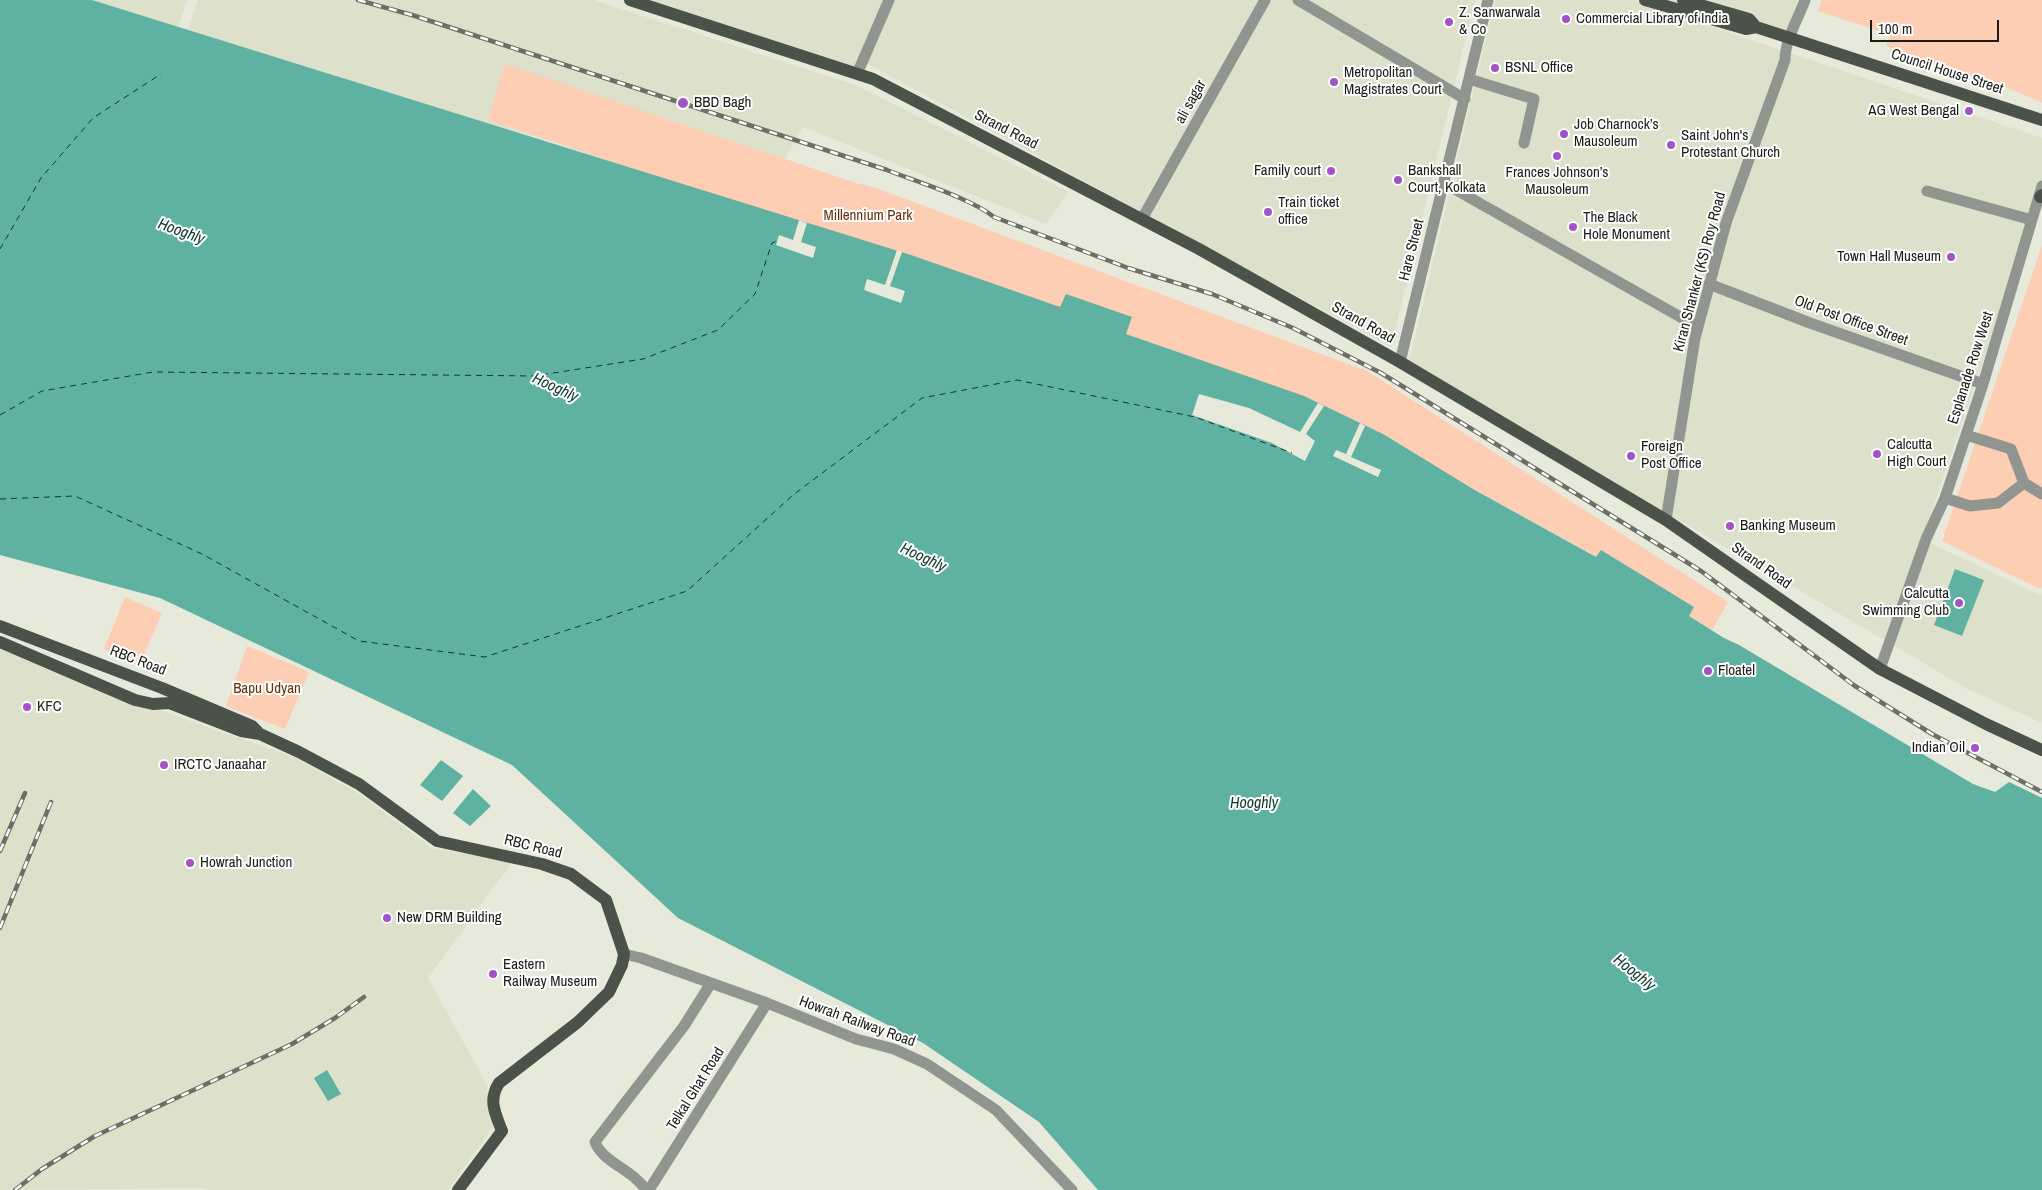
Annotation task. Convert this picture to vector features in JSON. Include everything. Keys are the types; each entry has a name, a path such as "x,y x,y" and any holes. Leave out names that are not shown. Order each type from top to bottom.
{"main road":[{"name":"Strand Road","path":"630,0 873,79 1199,249 1400,362 1666,520 1880,669 1986,724 2042,750"},
{"name":"Council House Street","path":"1646,0 1746,30 1756,27"},
{"name":"Council House Street","path":"1683,0 1749,20 1756,27 2042,120"},
{"name":"RBC Road","path":"0,626 162,688 252,726 260,734"},
{"name":"RBC Road","path":"0,642 135,700 153,704 169,703 242,731 260,734 299,752 359,784 437,841 542,864 571,874 606,900 624,954"},
{"path":"458,1190 502,1131 492,1105 493,1092 499,1083 578,1022 609,992 622,965 624,954"}],"street":[{"path":"857,74 889,0"},
{"name":"ali sagar","path":"1142,220 1265,0"},
{"path":"1298,0 1465,99"},
{"name":"Hare Street","path":"1400,362 1488,0"},
{"path":"1793,39 1805,0"},
{"path":"1793,39 1812,0"},
{"name":"Kiran Shanker (KS) Roy Road","path":"1666,520 1698,327 1709,284 1726,223 1785,60 1791,54 1793,39"},
{"path":"1468,79 1534,99 1524,143"},
{"path":"1444,183 1698,327"},
{"path":"1927,191 2032,220"},
{"name":"Esplanade Row West","path":"1880,669 1926,539 1945,498 1983,384 2041,193"},
{"name":"Old Post Office Street","path":"1709,284 1810,323 1983,384"},
{"path":"1966,435 2011,449 2024,483 2042,494"},
{"path":"1945,498 1970,506 1998,503 2024,483"},
{"name":"Howrah Railway Road","path":"624,954 641,958 767,1003 856,1040 894,1049 927,1064 996,1110 1072,1190"},
{"path":"648,1190 632,1175 604,1155 597,1148 595,1142 684,1026 711,983"},
{"name":"Telkal Ghat Road","path":"648,1190 767,1003"}],"shaded area":[{"path":"92,0 187,0 178,27"},
{"path":"198,0 594,0 858,86 1069,192 1046,224 803,127 760,201 474,119 188,30"},
{"path":"621,0 883,0 852,74"},
{"path":"895,0 1475,0 1391,347 866,63"},
{"path":"1495,0 1632,0 2042,138 2042,191 1922,539 2040,595 2042,594 2042,723 1968,689 1409,362"},
{"path":"1659,0 1798,0 1784,39"},
{"name":"Howrah Junction","path":"0,649 141,704 294,757 358,793 432,848 512,862 428,978 486,1083 493,1127 448,1190 210,1190 201,1188 0,1190"}],"green space":[{"path":"1822,0 2042,0 2042,103 2001,85 1979,80 1886,46 1891,35 1818,11"},
{"name":"Millennium Park","path":"505,64 856,183 876,188 1367,371 1728,602 1712,630 1689,616 1694,607 1601,551 1597,557 1324,406 1126,334 488,120"},
{"path":"2042,245 2042,587 2040,589 1942,541"},
{"path":"125,597 162,613 140,664 104,649"},
{"name":"Bapu Udyan","path":"247,646 309,672 285,729 226,706"}],"water":[{"name":"Hooghly","path":"0,0 92,0 911,255 1060,307 1066,294 1132,317 1126,334 1304,396 1383,434 1473,489 1596,557 1601,550 1694,607 1689,616 1973,784 1995,792 2009,782 2042,798 2042,1190 1098,1190 1039,1122 923,1043 678,918 512,765 160,598 0,555"},
{"name":"Calcutta Swimming Club","path":"1955,569 1984,580 1962,636 1934,625"},
{"path":"441,760 463,776 442,801 420,785"},
{"path":"473,789 491,806 470,826 453,813"},
{"path":"327,1070 341,1094 328,1101 314,1078"}],"pier":[{"path":"799,220 807,223 801,242 816,247 813,258 776,245 779,235 793,240"},
{"path":"897,250 902,252 890,286 905,291 901,303 864,290 867,279 885,285"},
{"path":"1199,394 1249,408 1300,432 1318,403 1324,406 1306,434 1315,441 1305,461 1272,443 1192,415"},
{"path":"1360,423 1365,426 1351,457 1381,470 1378,477 1333,456 1336,450 1346,454"}],"ferry route":[{"path":"0,249 41,178 93,118 161,74"},
{"path":"0,415 42,391 153,372 534,376 643,359 718,330 755,294 772,243 777,241"},
{"path":"0,499 75,496 202,554 359,641 485,657 687,591 793,495 922,398 1017,380 1195,417 1292,453"}],"railway":[{"path":"358,0 412,15 887,170 958,197 994,217 1128,268 1212,294 1293,328 1381,373 1701,571 1855,686 1932,734 2042,792"},
{"path":"0,851 25,793"},
{"path":"0,928 51,802"},
{"path":"15,1190 42,1169 95,1136 292,1044 335,1018 364,997"}],"place":[{"name":"Commercial Library of India","path":"1566,19"},
{"name":"Z. Sanwarwala & Co","path":"1449,22"},
{"name":"BSNL Office","path":"1495,68"},
{"name":"Metropolitan Magistrates Court","path":"1334,82"},
{"name":"BBD Bagh","path":"683,103"},
{"name":"AG West Bengal","path":"1969,111"},
{"name":"Job Charnock’s Mausoleum","path":"1564,134"},
{"name":"Saint John's Protestant Church","path":"1671,145"},
{"name":"Frances Johnson’s Mausoleum","path":"1557,156"},
{"name":"Family court","path":"1331,171"},
{"name":"Bankshall Court, Kolkata","path":"1398,180"},
{"name":"Train ticket office","path":"1268,212"},
{"name":"The Black Hole Monument","path":"1573,227"},
{"name":"Town Hall Museum","path":"1951,257"},
{"name":"Calcutta High Court","path":"1877,454"},
{"name":"Foreign Post Office","path":"1631,456"},
{"name":"Banking Museum","path":"1730,526"},
{"name":"Calcutta Swimming Club","path":"1959,603"},
{"name":"Floatel","path":"1708,671"},
{"name":"KFC","path":"27,707"},
{"name":"Indian Oil","path":"1975,748"},
{"name":"IRCTC Janaahar","path":"164,765"},
{"name":"Howrah Junction","path":"190,863"},
{"name":"New DRM Building","path":"387,918"},
{"name":"Eastern Railway Museum","path":"493,974"}]}
